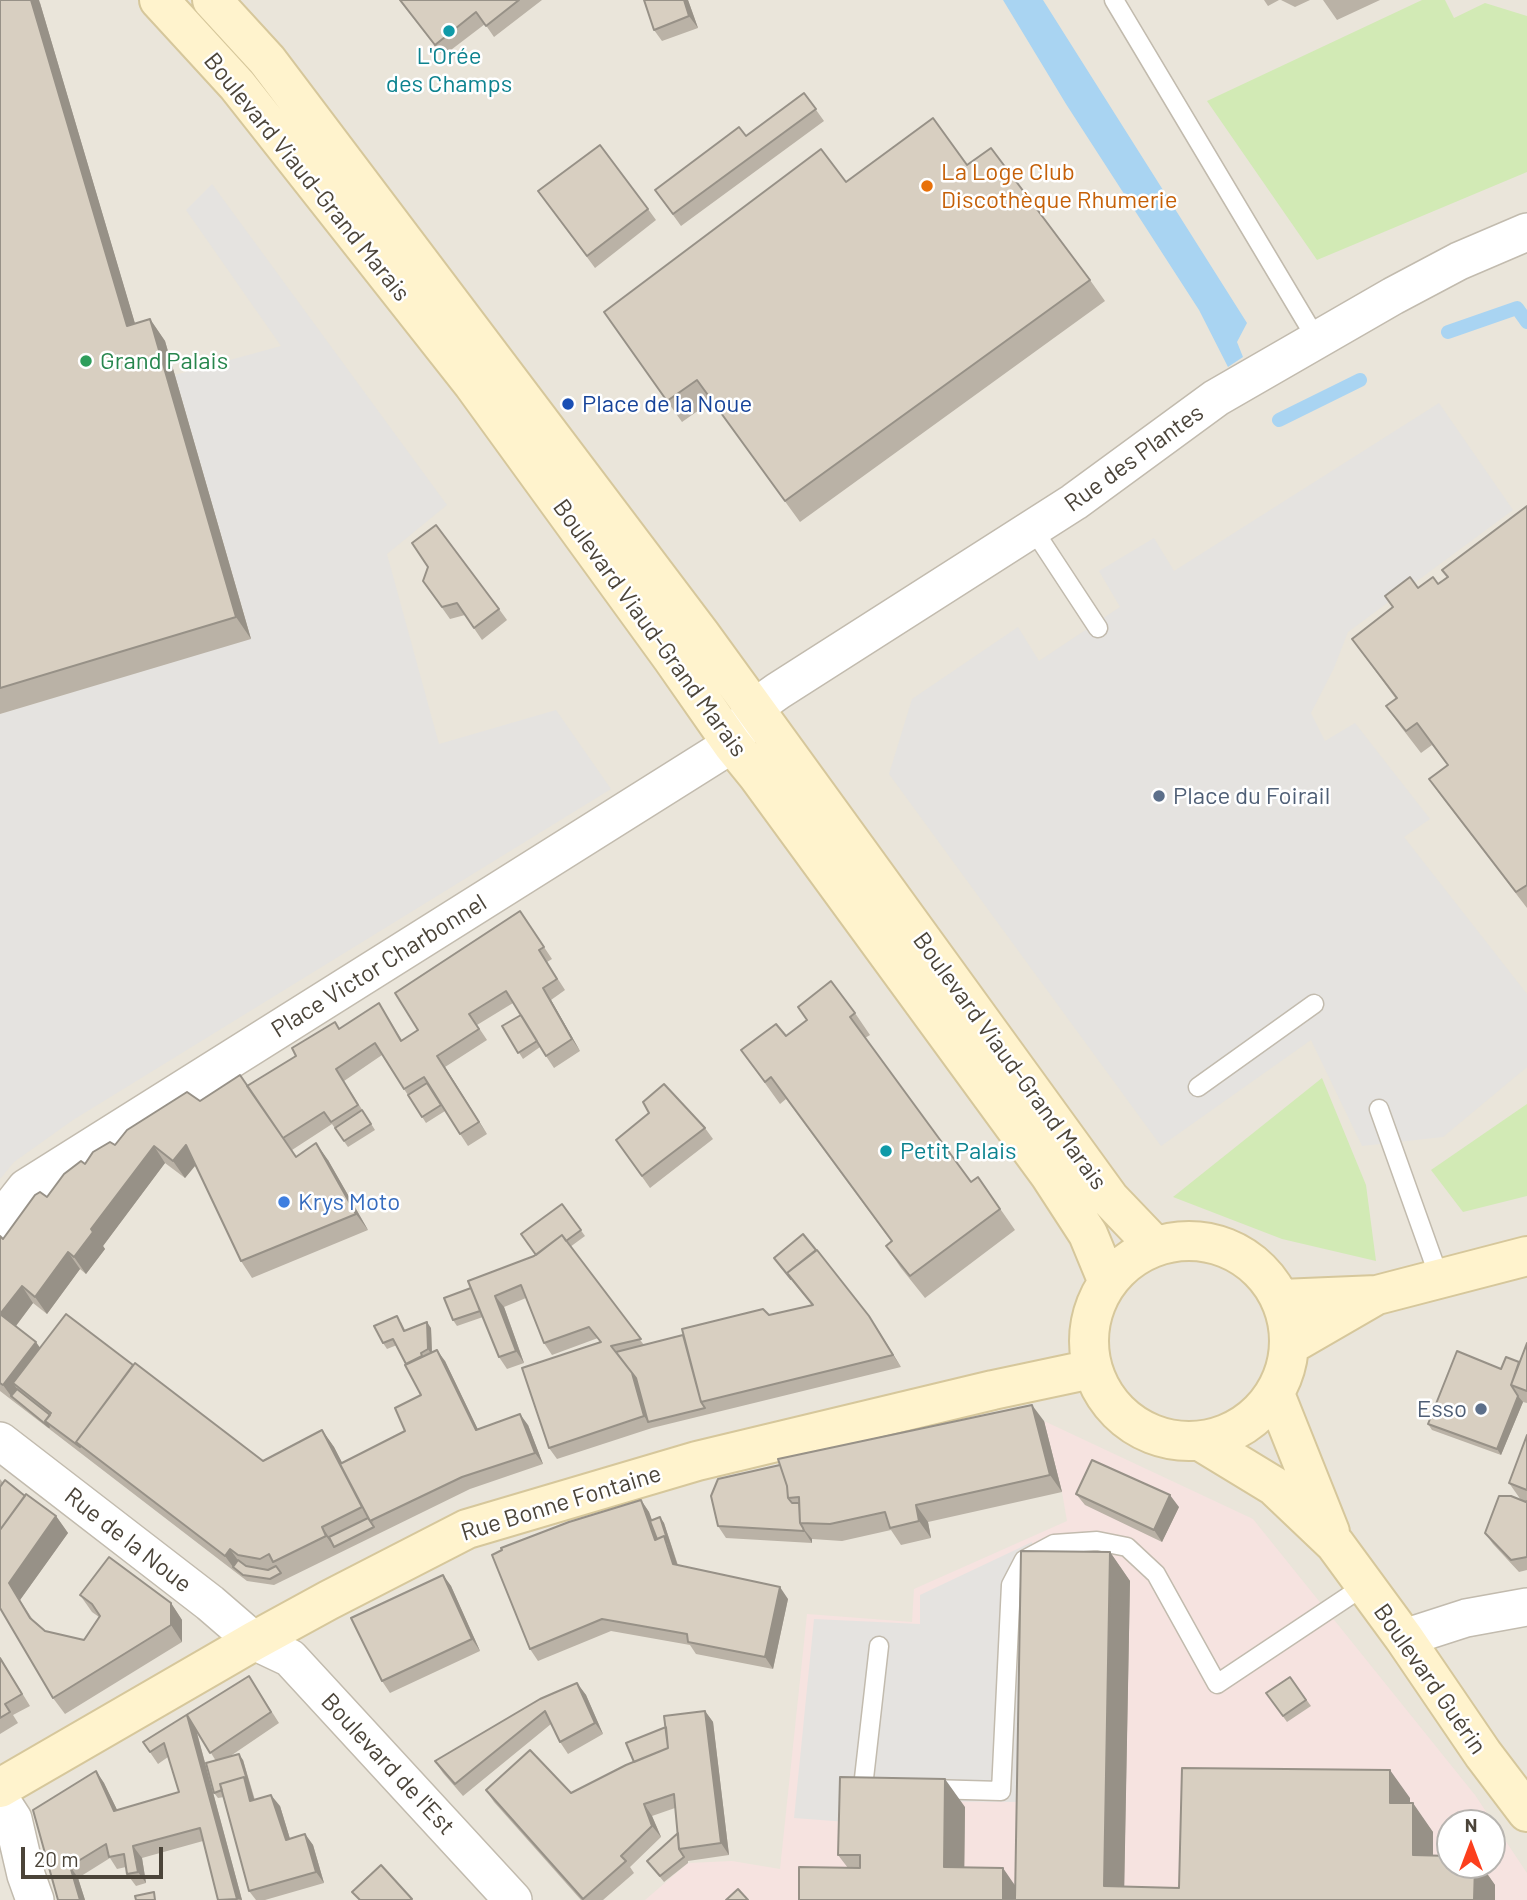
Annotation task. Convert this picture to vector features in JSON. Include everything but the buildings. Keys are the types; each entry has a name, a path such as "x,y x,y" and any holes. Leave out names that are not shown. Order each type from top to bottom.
{"main road":[{"name":"Boulevard Viaud-Grand Marais","path":"159,0 237,85 472,384 732,744 1049,1174 1088,1234 1107,1280"},
{"name":"Boulevard Viaud-Grand Marais","path":"212,0 275,71 754,708 1110,1199 1155,1245"},
{"path":"1185,1240 1214,1243 1242,1254 1264,1273 1281,1299 1288,1322 1290,1345 1286,1371 1275,1394 1256,1417 1230,1433 1200,1441 1172,1440 1145,1432 1122,1416 1103,1394 1092,1369 1088,1338 1093,1308 1107,1280 1129,1260 1155,1245 1185,1240"},
{"path":"1290,1345 1377,1295 1527,1256"},
{"path":"1281,1299 1377,1295"},
{"name":"Rue Bonne Fontaine","path":"0,1788 254,1641 467,1529 697,1461 1092,1369"},
{"name":"Boulevard Guérin","path":"1275,1394 1335,1544"},
{"name":"Boulevard Guérin","path":"1200,1441 1274,1486 1335,1544 1527,1812"}],"street":[{"name":"Rue des Plantes","path":"754,708 789,683 1034,529 1216,398 1459,261 1527,232"},
{"name":"Place Victor Charbonnel","path":"0,1221 26,1188 732,744 754,708"},
{"name":"Rue de la Noue","path":"0,1441 210,1603 254,1641"},
{"path":"1404,1639 1466,1618 1527,1607"},
{"name":"Boulevard de l'Est","path":"254,1641 290,1658 513,1900"},
{"path":"0,1798 13,1819 26,1875 35,1900"}],"lane":[{"path":"1114,0 1317,340"},
{"path":"1034,529 1098,628"},
{"path":"1198,1087 1314,1004"},
{"path":"1379,1109 1439,1277"},
{"path":"918,1789 1001,1791 1011,1585 1024,1560 1054,1544 1097,1541 1128,1546 1156,1574 1217,1684 1364,1586"},
{"path":"879,1646 863,1787 891,1788"}],"shaded area":[{"path":"0,0 1527,0 1527,1900 0,1900"},
{"path":"212,184 447,505 387,554 439,744 556,710 611,789 73,1120 14,1162 0,1179 0,714 251,638 175,375 281,346 186,210"},
{"name":"Place du Foirail","path":"1439,403 1513,510 1348,632 1334,668 1311,713 1325,741 1355,723 1430,819 1404,837 1527,994 1527,1067 1443,1137 1362,1146 1311,1040 1161,1146 889,774 912,699 1018,627 1039,661 1120,607 1099,571 1154,538 1174,571"},
{"path":"1044,1421 1253,1519 1484,1809 1436,1809 1436,1879 1506,1879 1506,1842 1527,1873 1527,1900 645,1900 688,1863 732,1861 780,1869 807,1614 912,1622 914,1589 1067,1521"},
{"path":"1032,1542 1029,1802 851,1801 847,1822 794,1818 814,1619 920,1624 920,1595"}],"green space":[{"path":"1422,0 1445,0 1454,18 1485,3 1527,16 1527,172 1317,260 1207,101"},
{"path":"1322,1078 1366,1185 1376,1261 1282,1239 1173,1197"},
{"path":"1527,1104 1527,1196 1463,1212 1431,1170"}],"water":[{"path":"1003,0 1043,0 1247,323 1237,342 1243,357 1228,367 1199,310 1066,104"}],"waterway":[{"path":"1448,332 1517,308 1527,322"},
{"path":"1279,420 1360,380"}],"place":[{"name":"L'Orée des Champs","path":"449,31"},
{"name":"La Loge Club Discothèque Rhumerie","path":"927,186"},
{"name":"Grand Palais","path":"86,361"},
{"name":"Place de la Noue","path":"568,404"},
{"name":"Place du Foirail","path":"1159,796"},
{"name":"Petit Palais","path":"886,1151"},
{"name":"Krys Moto","path":"284,1202"},
{"name":"Esso","path":"1481,1409"}]}
